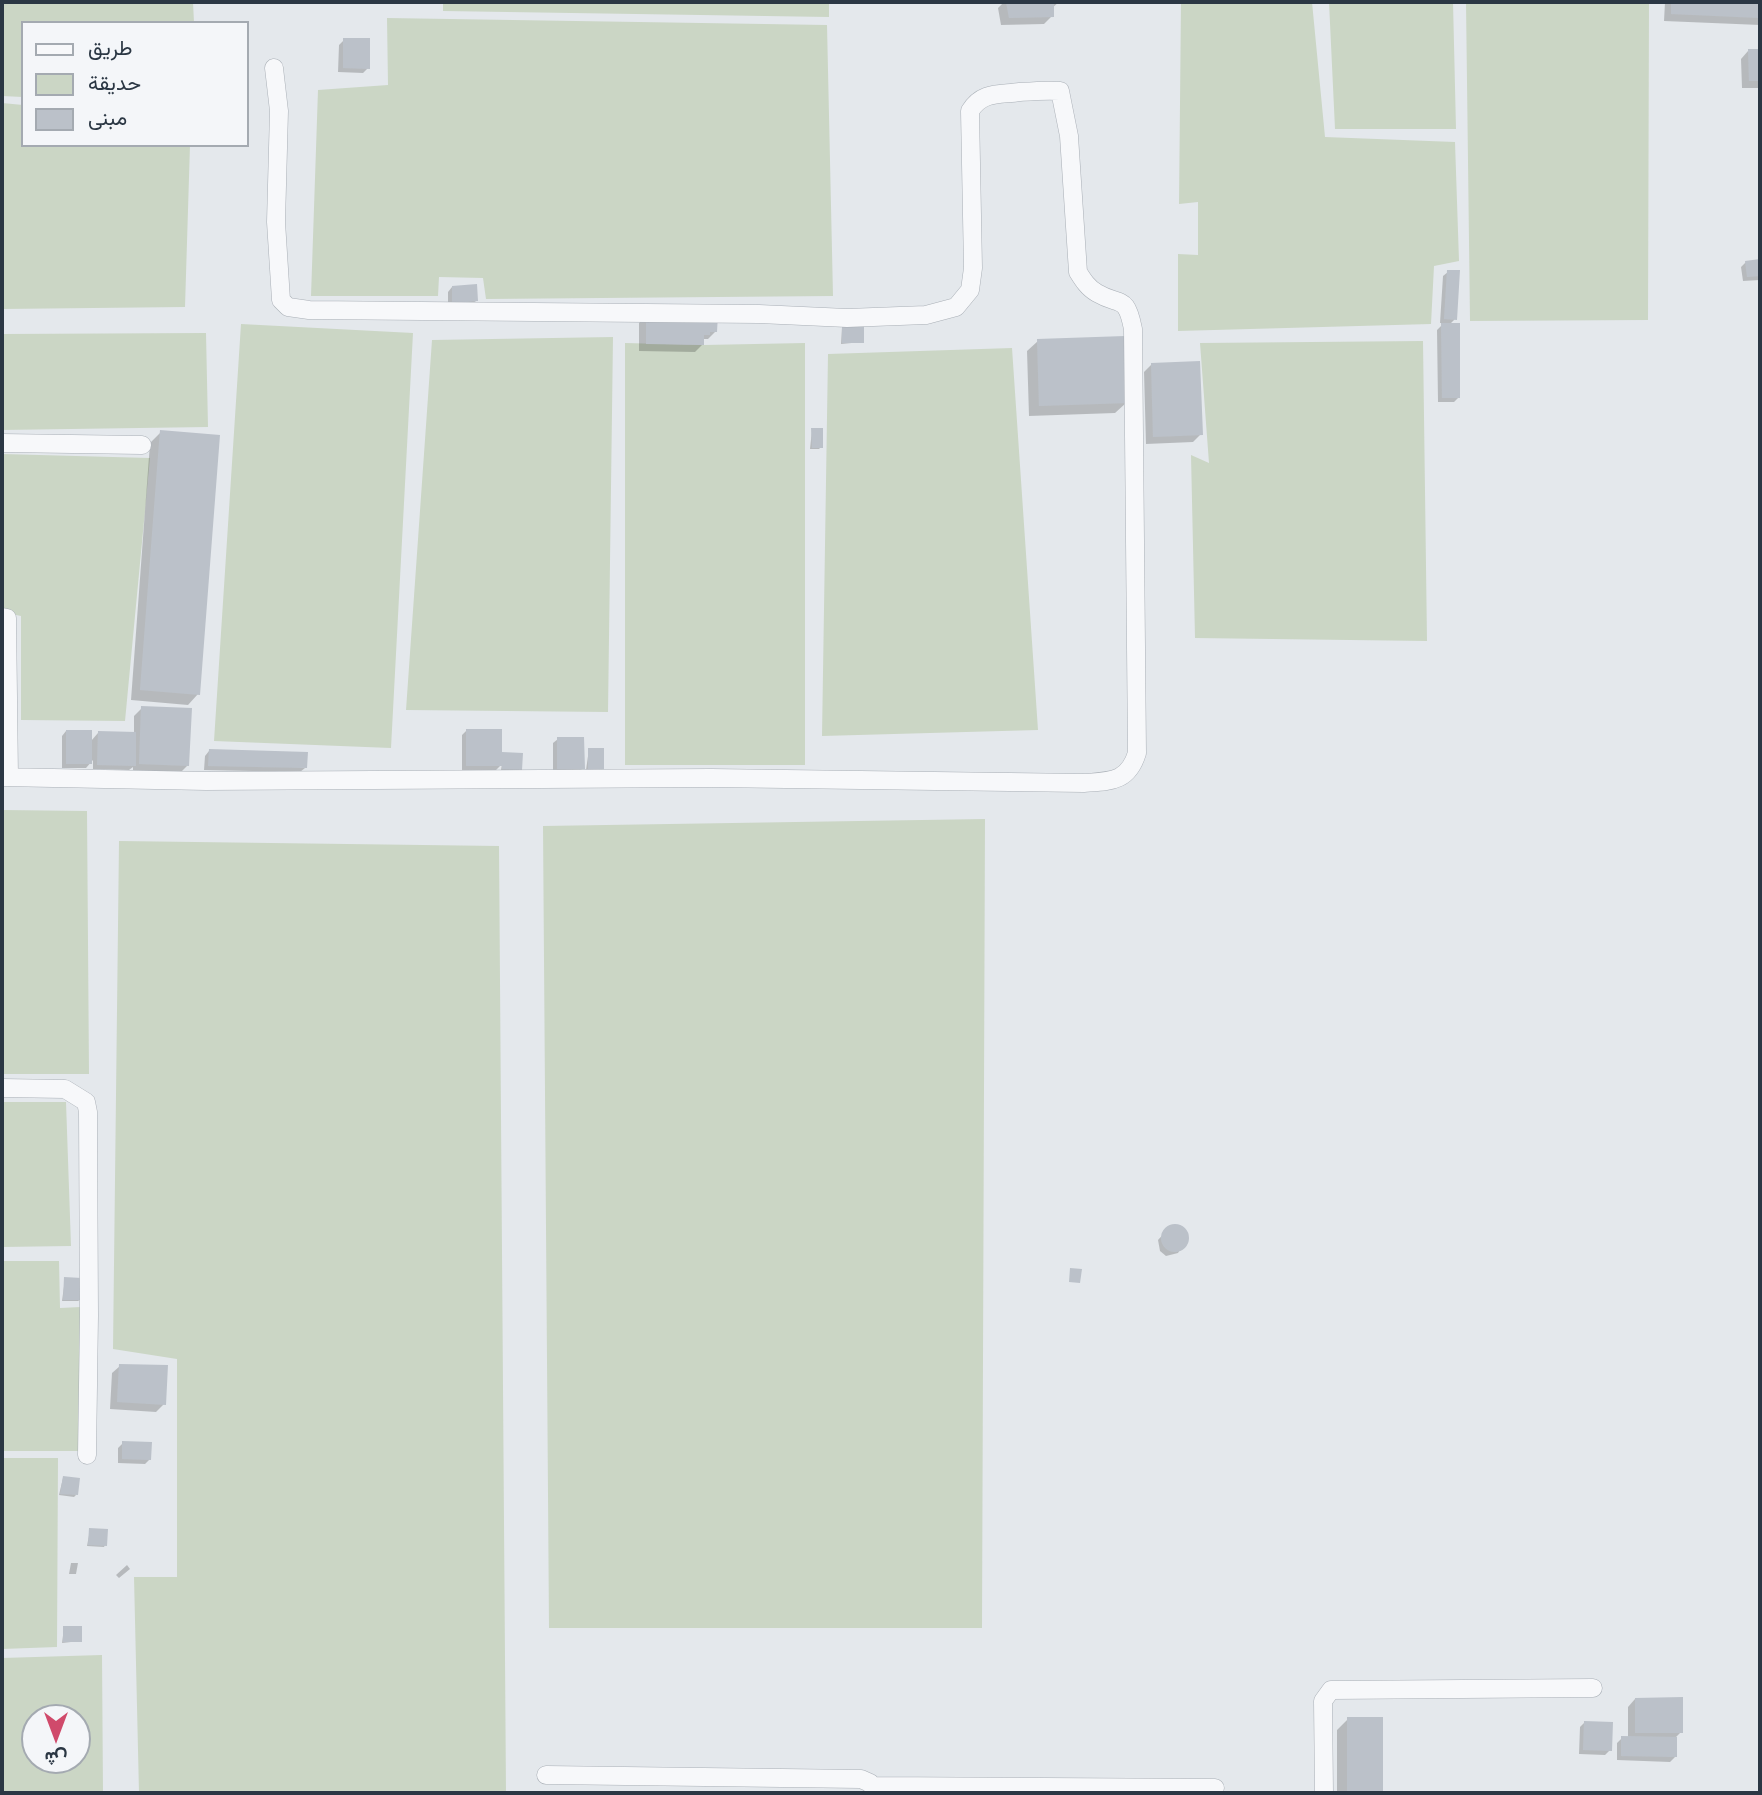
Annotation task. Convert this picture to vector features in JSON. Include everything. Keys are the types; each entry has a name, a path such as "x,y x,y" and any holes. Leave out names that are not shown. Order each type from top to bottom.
{"street":[{"path":"2,617 8,618 6,777 206,781 711,778 1084,783 1111,781 1123,776 1133,766 1137,753 1133,329 1129,310 1118,300 1097,293 1084,282 1078,272 1069,136 1060,91 1031,89 986,96 975,103 970,111 972,268 970,290 956,307 926,315 847,318 760,314 309,310 288,307 281,300 276,222 279,111 274,68"},
{"path":"2,443 142,445"},
{"path":"2,1088 65,1089 86,1102 89,1315 87,1455"},
{"path":"1324,1793 1323,1701 1331,1690 1593,1688"},
{"path":"546,1775 855,1779 866,1780 876,1790 1215,1788"}],"green space":[{"path":"2,2 193,2 194,21 21,21 21,97 2,96"},
{"path":"443,2 829,2 829,17 443,11"},
{"path":"1181,2 1312,2 1325,137 1455,142 1459,261 1434,266 1431,324 1178,331 1178,254 1198,255 1198,202 1179,204"},
{"path":"1329,2 1453,2 1456,129 1335,129"},
{"path":"1466,2 1649,2 1648,320 1470,321"},
{"path":"387,18 827,25 833,296 486,299 483,278 439,277 438,296 311,296 318,90 388,85"},
{"path":"2,103 21,105 21,147 190,147 185,307 2,309"},
{"path":"241,324 413,333 391,748 214,741"},
{"path":"206,333 208,427 2,430 2,334"},
{"path":"613,337 608,712 406,710 432,340"},
{"path":"1423,341 1427,641 1195,638 1191,455 1209,463 1200,343"},
{"path":"625,343 805,343 805,765 625,765"},
{"path":"1012,348 1038,730 822,736 828,354"},
{"path":"2,454 150,458 125,721 21,720 21,616 2,612"},
{"path":"2,810 87,811 89,1074 2,1074"},
{"path":"985,819 982,1628 549,1628 543,826"},
{"path":"119,841 499,846 506,1793 139,1793 134,1577 177,1577 177,1359 113,1349"},
{"path":"2,1102 66,1102 71,1246 2,1247"},
{"path":"2,1261 59,1261 60,1308 81,1307 79,1451 2,1451"},
{"path":"2,1458 58,1458 57,1647 2,1649"},
{"path":"102,1655 103,1793 2,1793 2,1658"}],"building":[{"path":"1006,2 1054,2 1054,17 1009,18"},
{"path":"1671,2 1760,2 1760,18 1671,14"},
{"path":"343,38 370,38 370,69 343,68"},
{"path":"1748,49 1760,49 1760,81 1749,81"},
{"path":"1760,259 1760,276 1747,277 1745,261"},
{"path":"1447,270 1460,270 1457,320 1444,319"},
{"path":"477,284 478,301 452,303 452,286"},
{"path":"646,314 718,314 717,332 704,335 704,345 646,344"},
{"path":"1441,323 1460,323 1460,398 1442,398"},
{"path":"842,325 864,325 864,343 842,343"},
{"path":"1125,336 1128,403 1039,406 1037,339"},
{"path":"1200,361 1203,435 1153,437 1151,363"},
{"path":"811,428 823,428 823,448 812,448"},
{"path":"160,430 220,435 200,695 140,690"},
{"path":"141,706 192,708 189,766 139,764"},
{"path":"466,729 502,729 502,752 523,753 522,770 502,769 502,766 466,766"},
{"path":"66,730 92,730 92,764 66,764"},
{"path":"98,731 136,732 136,766 97,765"},
{"path":"557,737 584,737 585,769 557,769"},
{"path":"588,748 604,748 604,770 588,769"},
{"path":"209,749 308,752 307,768 208,766"},
{"path":"1175,1224 1185,1228 1189,1238 1185,1248 1175,1252 1165,1248 1161,1238 1165,1228"},
{"path":"1070,1268 1082,1269 1080,1283 1069,1282"},
{"path":"64,1277 82,1278 81,1300 63,1300"},
{"path":"119,1364 168,1365 166,1405 117,1402"},
{"path":"122,1441 152,1442 151,1460 122,1459"},
{"path":"63,1476 80,1478 78,1495 60,1494"},
{"path":"89,1528 108,1529 107,1546 88,1545"},
{"path":"63,1626 82,1626 82,1642 63,1642"},
{"path":"1683,1697 1683,1733 1635,1733 1635,1698"},
{"path":"1347,1717 1383,1717 1383,1793 1347,1793"},
{"path":"1584,1721 1613,1722 1612,1751 1583,1750"},
{"path":"1621,1736 1677,1737 1677,1757 1621,1756"}]}
